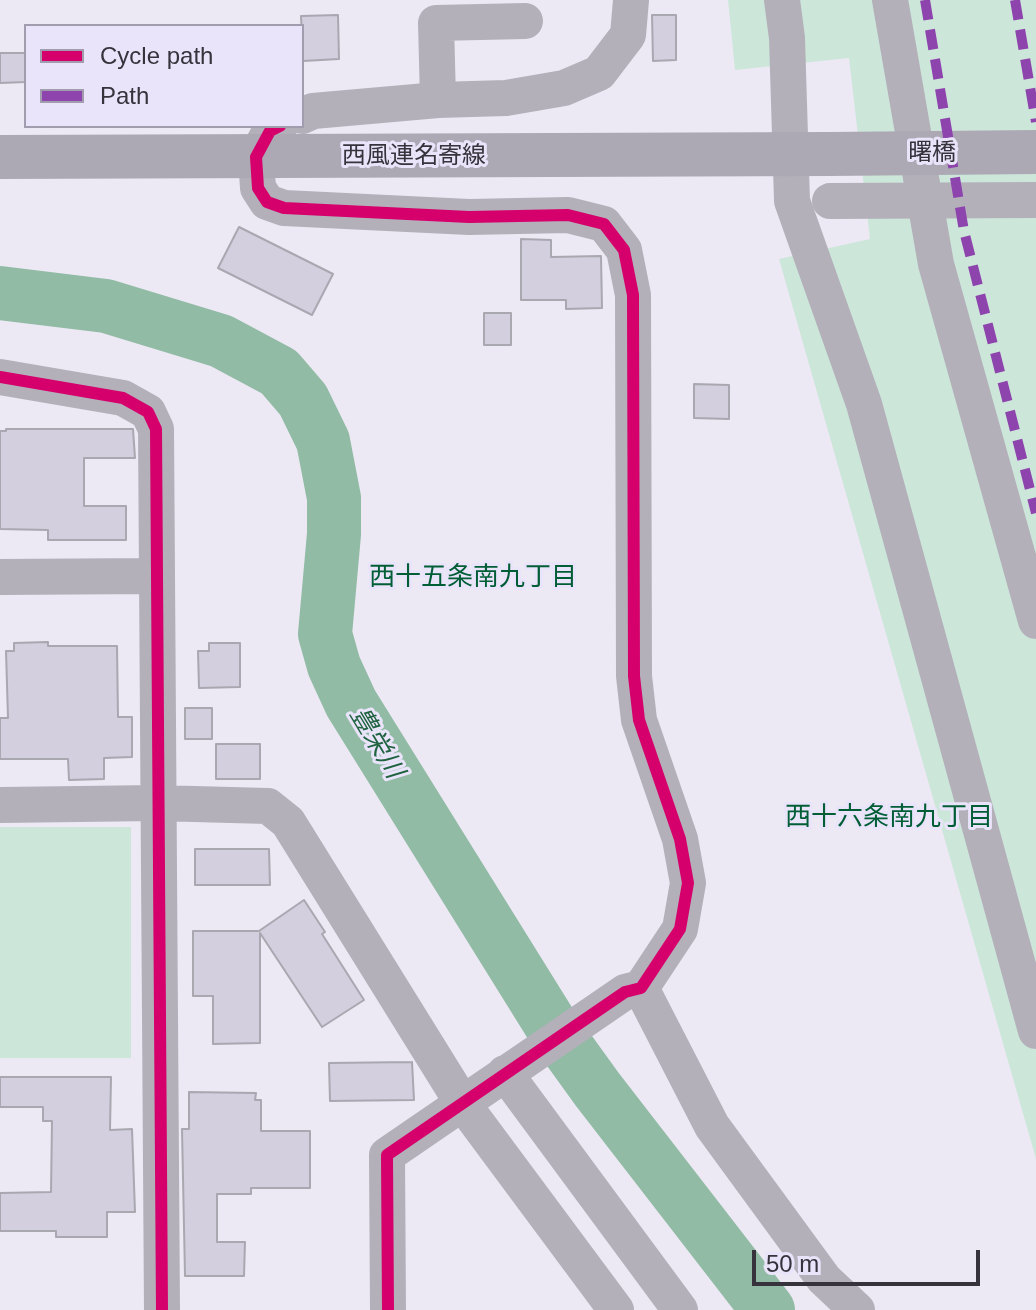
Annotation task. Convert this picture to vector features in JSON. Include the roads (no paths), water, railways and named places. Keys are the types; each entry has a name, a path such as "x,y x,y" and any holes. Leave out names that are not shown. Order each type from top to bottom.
{"main road":[{"name":"西風連名寄線","path":"0,157 268,141 809,154"},
{"name":"曙橋","path":"809,154 1036,152"}],"street":[{"path":"304,115 313,111 438,100 521,96 564,88 599,73 628,35 631,0"},
{"path":"782,0 809,154 792,201 864,404 1036,1031"},
{"path":"890,0 936,264 1036,621"},
{"path":"438,100 436,23 525,21"},
{"path":"268,141 258,188 267,202 284,208 469,217 568,215 604,224 624,250 633,295 634,676 639,720 680,839 688,883 680,929 633,990 387,1155 388,1310"},
{"path":"792,201 1036,200"},
{"path":"0,377 123,398 148,412 156,429 162,1310"},
{"path":"0,577 155,576"},
{"path":"0,805 157,803 268,806 288,822 463,1104 616,1310"},
{"path":"633,990 712,1126 824,1279 857,1310"},
{"path":"511,1069 680,1310"}],"waterway":[{"name":"豊栄川","path":"0,293 106,306 221,341 279,372 303,400 323,441 334,498 325,634 334,666 351,703 553,1028 768,1310"}],"district":[{"name":"西十五条南九丁目","path":"473,578"},
{"name":"西十六条南九丁目","path":"889,818"}]}
